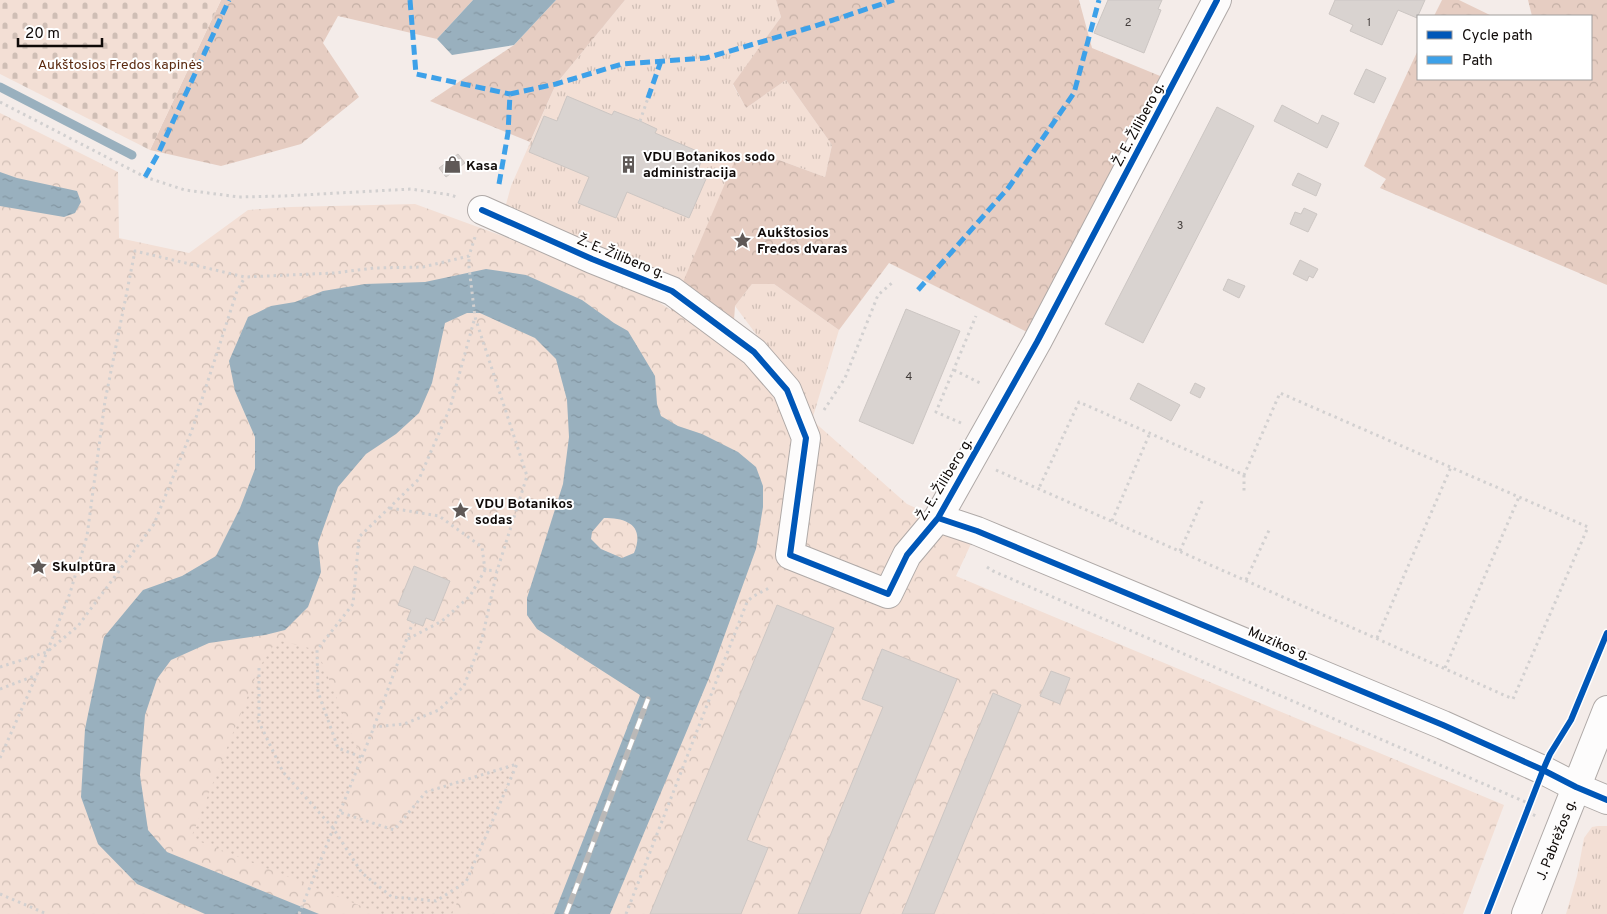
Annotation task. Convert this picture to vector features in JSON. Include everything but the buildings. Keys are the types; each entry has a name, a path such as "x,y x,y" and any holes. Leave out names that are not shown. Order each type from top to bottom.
{"street":[{"name":"Ž. E. Žilibero g.","path":"482,210 592,259 672,291 754,352 787,390 806,438 790,555 888,594 907,555 938,518 1037,342 1217,0"},
{"name":"Muzikos g.","path":"938,518 983,534 1444,725 1607,800"},
{"name":"J. Pabrėžos g.","path":"1526,914 1607,710"}],"path":[{"path":"640,121 648,98"},
{"path":"0,102 145,177 185,190 239,197 411,190 451,195 482,210 468,266 475,316 527,476 497,572 482,639 464,686 439,710 404,724 374,726"},
{"path":"0,758 47,652 70,592 87,536 105,401 135,251 245,277 334,273 374,268 423,267 469,256"},
{"path":"0,667 47,652 78,626 154,524 192,430 237,291 245,277"},
{"path":"806,438 845,378 878,296 893,282"},
{"path":"361,757 338,748 318,692 317,650 353,604 359,537 419,478 450,408 475,316"},
{"path":"976,316 936,412 985,434"},
{"path":"971,458 1513,699 1588,527 1280,393 1244,475 1244,493"},
{"path":"1039,488 1078,402 1244,475"},
{"path":"1112,521 1150,433"},
{"path":"1377,638 1451,467"},
{"path":"1445,669 1520,497"},
{"path":"1180,551 1203,499"},
{"path":"389,508 439,516 482,547 485,570 470,596 442,621 408,639"},
{"path":"1246,580 1270,528"},
{"path":"983,534 978,551 980,562 993,572 1530,804"},
{"path":"485,570 497,572"},
{"path":"626,914 747,602 752,597 771,587"},
{"path":"299,914 408,639 413,622"},
{"path":"259,668 259,722 283,772 333,828 362,873 392,898 436,901 466,882 517,764 426,792 394,830 339,812"},
{"path":"0,689 36,675"},
{"path":"1,896 47,914"}],"green space":[{"name":"Aukštosios Fredos kapinės","path":"0,0 221,0 150,150 0,74"},
{"path":"221,0 473,0 437,39 338,16 323,43 359,97 301,144 221,166 150,150"},
{"path":"556,0 625,0 556,84 530,142 430,101 514,45"},
{"path":"625,0 776,0 781,17 733,85 746,108 786,80 832,145 825,177 779,160 682,284 505,208 511,186 556,84"},
{"path":"776,0 1079,0 1092,48 1165,78 1029,333 889,263 839,330 774,284 752,284 735,306 731,363 671,310 735,160 779,160 825,177 832,145 786,80 746,108 733,84 781,17"},
{"path":"1442,0 1459,0 1490,15 1434,15"},
{"path":"1528,0 1607,0 1607,285 1380,188 1386,179 1364,166 1417,52 1417,80 1592,80 1592,15 1532,15"},
{"name":"VDU Botanikos sodas","path":"0,113 118,172 119,238 189,253 248,210 415,204 626,281 671,310 783,370 812,420 907,504 938,518 977,531 956,576 1504,805 1463,914 0,914"},
{"path":"752,284 774,284 839,330 812,420 783,370 735,306"},
{"path":"277,640 317,650 361,757 340,813 394,830 426,792 517,764 452,914 381,914 191,838 259,668"},
{"path":"1607,826 1607,914 1566,914 1577,876 1584,838 1592,827"}],"water":[{"path":"473,0 556,0 514,45 452,55 437,39"},
{"path":"0,172 17,178 77,191 81,202 75,213 64,217 0,206"},
{"path":"486,269 526,275 582,300 628,331 655,376 657,404 661,416 678,426 702,434 738,452 756,467 763,486 763,507 756,549 709,678 610,914 554,914 640,695 537,629 527,615 527,598 563,484 569,437 567,400 556,359 535,338 480,313 467,313 445,323 432,383 419,413 396,434 366,454 338,487 318,543 321,572 308,607 285,630 265,635 209,643 171,660 157,679 145,715 140,775 148,830 167,852 319,914 205,914 137,884 98,844 81,797 85,729 104,637 143,590 182,576 216,556 240,508 255,469 255,437 235,391 229,361 248,317 271,306 295,302 323,291 365,284 425,282","holes":["604,518 613,518 627,522 636,530 637,544 634,553 622,558 601,549 591,539 592,532"]}],"waterway":[{"path":"0,87 132,155"}],"railway":[{"path":"566,914 648,699"}],"marked path":[{"path":"145,177 158,154 229,0"},
{"path":"410,0 416,74 510,94"},
{"path":"499,184 508,133 510,94 556,84 622,64 706,58 812,27 894,0"},
{"path":"918,290 1009,187 1074,93 1099,0"},
{"path":"648,98 661,61"}],"cycle path":[{"path":"482,210 592,259 672,291 754,352 787,390 806,438 790,555 888,594 907,555 938,518 1037,342 1217,0"},
{"path":"938,518 977,531 1443,725 1607,800"},
{"path":"1487,914 1543,770 1550,754 1571,720 1607,633"}],"place":[{"name":"VDU Botanikos sodo administracija","path":"629,164"},
{"name":"Kasa","path":"452,165"},
{"name":"Aukštosios Fredos dvaras","path":"743,240"},
{"name":"VDU Botanikos sodas","path":"461,511"},
{"name":"Skulptūra","path":"38,566"}]}
